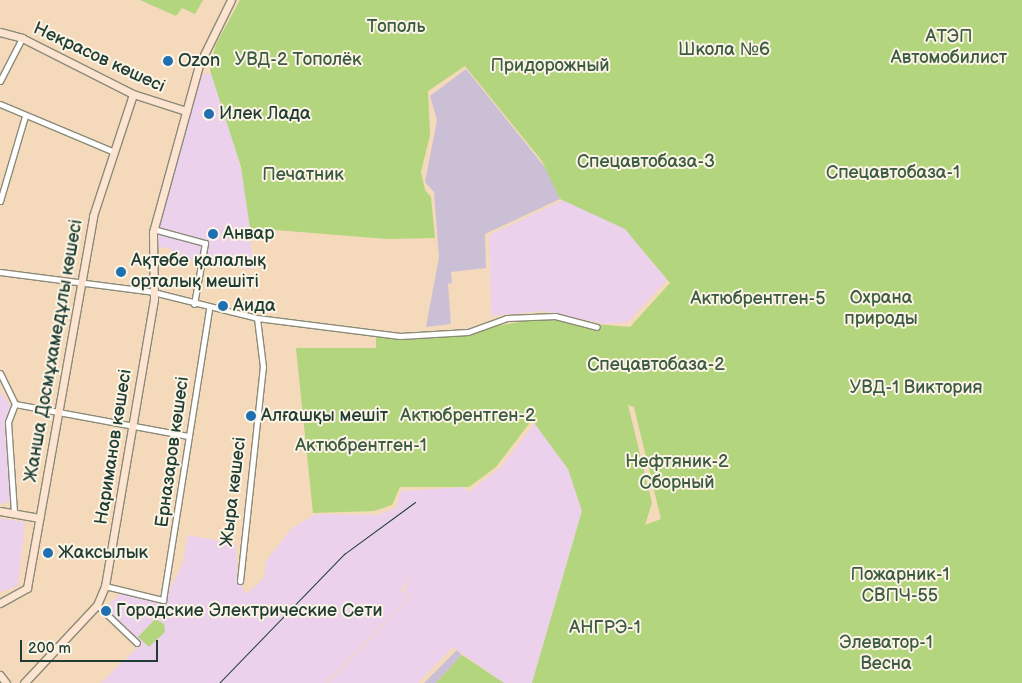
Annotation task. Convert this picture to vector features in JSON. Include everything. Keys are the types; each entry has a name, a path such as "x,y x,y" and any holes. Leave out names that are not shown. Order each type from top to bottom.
{"street":[{"name":"Нариманов көшесі","path":"97,605 105,586 136,424 153,292 153,229 206,47 231,0"},
{"name":"Некрасов көшесі","path":"0,32 22,38 133,94 186,111"},
{"path":"0,81 22,38"},
{"name":"Жанша Досмұхамедұлы көшесі","path":"0,602 26,588 79,283 112,151 133,94"},
{"path":"0,104 112,151"},
{"path":"0,201 25,116"},
{"path":"153,229 205,243 194,304"},
{"path":"0,272 153,292 209,308 257,318 400,336 468,332 507,318 555,316 597,327"},
{"name":"Ерназаров көшесі","path":"105,586 163,600 209,308"},
{"name":"Жыра көшесі","path":"240,581 263,367 257,318"},
{"path":"0,373 15,404 8,422 14,512"},
{"path":"15,404 136,424 188,436"},
{"path":"0,511 39,518"},
{"path":"24,683 97,605 137,643"},
{"path":"0,675 6,683"}],"shaded area":[{"path":"466,69 547,170 560,199 485,234 486,268 451,272 452,283 448,284 451,324 426,327 439,257 434,192 425,182 437,120 430,96"},
{"path":"196,74 215,74 247,191 253,270 172,256 170,248 153,247"},
{"path":"566,199 625,229 667,280 628,322 605,324 544,311 491,316 489,235"},
{"path":"0,391 12,408 5,423 13,501 0,504"},
{"path":"535,423 568,469 582,511 532,683 504,683 453,647 418,683 328,683 411,596 404,590 412,574 401,590 410,596 326,683 101,683 141,644 102,610 121,593 162,604 183,563 188,535 236,544 237,577 246,594 264,578 266,561 292,528 316,514 378,515 396,508 401,491 464,487 469,492 500,468"},
{"path":"0,518 25,522 18,586 0,592"},
{"path":"457,650 462,655 436,683 424,683"}],"green space":[{"path":"140,0 203,0 195,14 182,8 176,16"},
{"path":"240,0 1022,0 1022,683 532,683 582,511 568,469 532,420 496,467 469,487 400,487 392,505 374,511 313,513 296,348 376,348 376,333 400,336 466,331 538,319 630,327 670,283 625,229 560,199 542,161 465,66 428,91 430,135 421,172 425,190 431,197 435,238 387,239 250,228 241,167 210,70 216,44","holes":["628,405 634,407 661,519 645,525 652,503"]},
{"path":"155,619 164,624 165,632 149,647 138,637"},
{"path":"462,655 504,683 436,683"}],"railway":[{"path":"219,683 344,554 415,502"}],"place":[{"name":"Ozon","path":"168,61"},
{"name":"Илек Лада","path":"209,114"},
{"name":"Анвар","path":"213,234"},
{"name":"Ақтөбе қалалық орталық мешіті","path":"121,272"},
{"name":"Аида","path":"223,306"},
{"name":"Алғашқы мешіт","path":"251,416"},
{"name":"Жаксылык","path":"48,553"},
{"name":"Городские Электрические Сети","path":"106,611"}],"park label":[{"name":"Тополь","path":"396,27"},
{"name":"АТЭП Автомобилист","path":"949,48"},
{"name":"Школа №6","path":"724,50"},
{"name":"УВД-2 Тополёк","path":"298,60"},
{"name":"Придорожный","path":"550,66"},
{"name":"Спецавтобаза-3","path":"646,162"},
{"name":"Спецавтобаза-1","path":"893,173"},
{"name":"Печатник","path":"303,175"},
{"name":"Актюбрентген-5","path":"758,299"},
{"name":"Охрана природы","path":"881,309"},
{"name":"Спецавтобаза-2","path":"656,365"},
{"name":"УВД-1 Виктория","path":"916,388"},
{"name":"Актюбрентген-2","path":"468,416"},
{"name":"Актюбрентген-1","path":"361,446"},
{"name":"Нефтяник-2 Сборный","path":"677,473"},
{"name":"Пожарник-1 СВПЧ-55","path":"900,586"},
{"name":"АНГРЭ-1","path":"605,628"},
{"name":"Элеватор-1 Весна","path":"886,654"}]}
